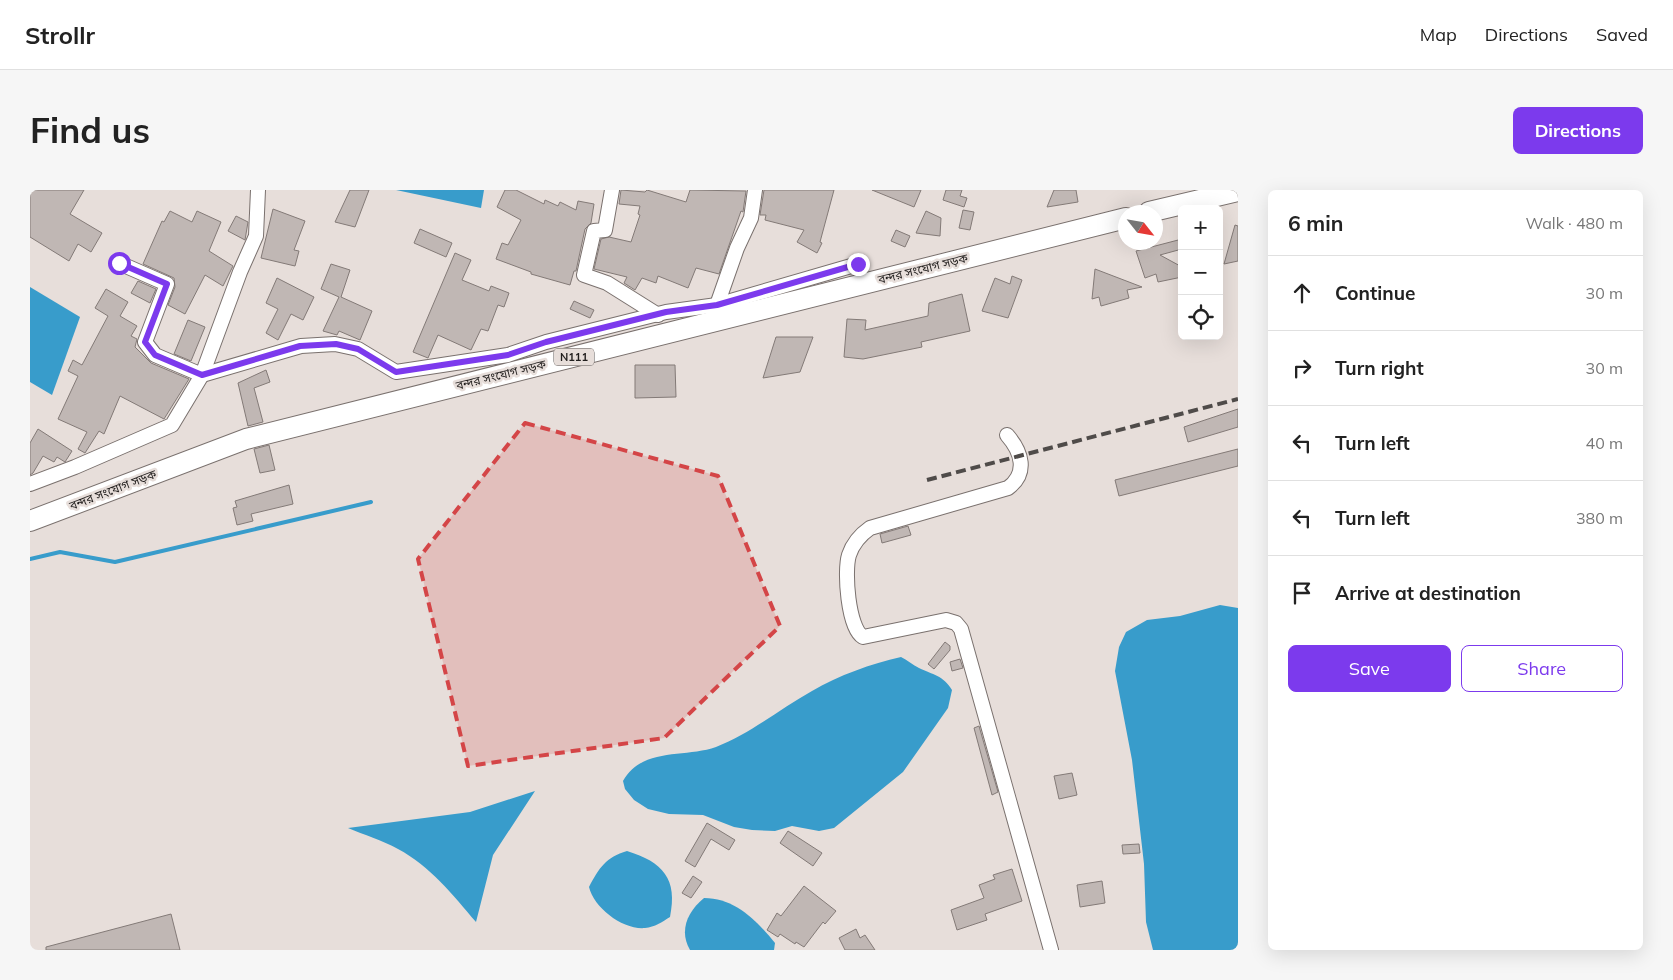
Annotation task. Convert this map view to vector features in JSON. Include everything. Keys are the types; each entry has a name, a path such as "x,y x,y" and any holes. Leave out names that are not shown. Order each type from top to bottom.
{"highway":[{"path":"1163,209 1238,191"},
{"name":"বন্দর সংযোগ সড়ক","path":"30,522 246,439 1118,220"}],"street":[{"path":"30,484 172,425 202,375 240,272 256,236 258,190"},
{"path":"612,190 605,230 594,231 584,275 607,284 658,314"},
{"path":"717,305 737,248 751,218 754,190"},
{"path":"119,263 167,284 145,342 155,355 202,375 300,346 336,344 358,349 396,372 508,355 546,342 658,314 717,305 858,264"},
{"path":"1007,435 1014,443 1021,466 1017,481 1008,488 870,528 859,536 849,554 846,570 852,617 859,635 863,638 882,635 927,622 946,620 956,623 960,629 1051,950"}],"highlighted area":[{"path":"525,423 718,476 780,626 664,738 468,766 418,559"}],"water":[{"path":"396,190 484,190 481,208"},
{"path":"30,287 80,317 52,395 30,382"},
{"path":"1220,605 1238,608 1238,950 1153,950 1146,922 1144,864 1132,760 1115,671 1119,647 1126,632 1147,620 1180,616"},
{"path":"901,657 941,678 949,685 952,690 948,708 903,772 834,828 819,831 792,826 775,831 734,827 703,815 669,814 648,809 634,800 625,789 623,781 631,770 641,763 665,755 716,747 741,735 822,685 844,675"},
{"path":"535,791 493,855 476,922 431,872 410,856 379,840 348,828 470,812"},
{"path":"627,851 640,855 659,867 669,882 672,892 670,917 652,927 636,928 611,916 597,903 589,887 596,874 608,860"},
{"path":"704,898 726,902 744,912 775,943 774,950 690,950 685,936 686,922 693,909"}],"building":[{"path":"30,190 84,190 70,214 102,233 91,252 78,244 69,261 30,237"},
{"path":"350,190 369,190 355,227 335,222"},
{"path":"505,190 516,190 544,204 545,200 558,206 560,202 576,210 578,201 594,204 591,223 585,229 576,271 574,271 570,285 531,274 531,272 496,259 502,243 508,245 521,220 497,207"},
{"path":"621,190 645,192 647,190 686,202 690,190 746,191 743,212 741,211 719,274 696,268 688,288 658,276 656,283 642,278 635,290 624,283 627,277 594,269 601,239 609,237 631,242 640,215 638,214 640,206 619,204"},
{"path":"764,190 834,190 820,242 822,243 817,253 797,242 804,230 765,220 766,215 760,215"},
{"path":"872,190 921,190 914,207"},
{"path":"946,190 962,190 960,196 967,198 964,207 943,200"},
{"path":"1054,190 1076,190 1078,202 1047,207"},
{"path":"273,209 305,221 294,250 299,251 295,266 261,258"},
{"path":"963,210 974,212 970,230 959,228"},
{"path":"170,211 192,222 197,211 221,222 209,251 233,266 223,286 205,275 185,314 168,305 175,287 174,278 143,264 162,221 164,222"},
{"path":"926,211 941,218 940,236 916,233"},
{"path":"236,216 248,222 245,240 228,231"},
{"path":"1235,225 1238,226 1238,261 1224,264"},
{"path":"420,229 452,243 446,257 414,243"},
{"path":"896,230 910,236 905,247 891,241"},
{"path":"1178,240 1178,250 1160,255 1178,265 1178,278 1158,282 1156,274 1145,278 1136,251 1163,250 1163,244"},
{"path":"455,253 471,260 462,280 489,291 491,286 509,293 504,307 498,305 488,331 481,329 471,350 438,335 428,358 413,352"},
{"path":"331,264 350,270 341,297 372,311 360,340 339,331 337,335 323,331 339,297 321,289"},
{"path":"1095,269 1142,287 1127,290 1129,298 1101,306 1099,297 1092,299"},
{"path":"1012,276 1022,280 1008,318 982,311 995,278 1010,284"},
{"path":"277,278 314,297 303,320 291,314 278,340 266,333 278,309 266,303"},
{"path":"138,281 156,289 150,303 131,293"},
{"path":"106,289 128,302 120,316 137,326 131,336 137,339 135,347 151,363 189,379 164,419 120,396 104,434 99,431 85,453 78,449 87,432 58,419 78,376 68,371 73,360 82,365 108,316 95,308"},
{"path":"962,294 970,331 921,342 922,347 863,359 844,357 847,319 866,320 865,330 928,316 929,303"},
{"path":"574,301 594,310 590,318 570,309"},
{"path":"188,320 205,327 191,361 174,354"},
{"path":"776,337 813,337 800,372 763,378"},
{"path":"635,365 675,365 676,397 635,398"},
{"path":"266,370 270,382 254,388 263,422 248,426 238,383"},
{"path":"1238,409 1238,427 1188,442 1184,427"},
{"path":"38,429 72,451 65,462 57,457 54,462 43,456 30,475 30,443"},
{"path":"269,445 275,470 260,473 254,449"},
{"path":"1238,449 1238,466 1119,496 1115,480"},
{"path":"289,485 293,504 251,514 253,521 237,525 233,508 237,507 235,501"},
{"path":"908,526 911,535 882,543 880,534"},
{"path":"945,642 950,646 950,650 934,669 928,664"},
{"path":"960,659 963,668 952,671 950,662"},
{"path":"979,726 998,792 992,795 974,728"},
{"path":"1072,773 1077,795 1059,799 1054,776"},
{"path":"707,823 735,840 729,850 711,839 695,867 685,861"},
{"path":"788,831 822,853 813,866 780,843"},
{"path":"1139,844 1140,853 1123,854 1122,845"},
{"path":"1012,869 1022,901 985,914 987,920 957,930 951,910 984,898 979,885 995,879 993,875"},
{"path":"693,876 702,882 691,898 682,893"},
{"path":"1102,881 1105,903 1080,907 1077,885"},
{"path":"804,886 836,911 825,924 823,922 804,947 796,942 795,944 780,934 778,937 767,930 777,913 781,916"},
{"path":"171,914 180,950 46,950 46,947"},
{"path":"856,929 860,938 865,935 875,950 845,950 839,938"}],"waterway":[{"path":"30,559 60,552 115,562 371,502"}],"railway":[{"path":"927,480 1238,399"}],"route":[{"path":"119,263 167,284 145,342 155,355 202,375 300,346 336,344 358,349 396,372 508,355 546,342 666,312 717,305 794,281 858,264"}]}
